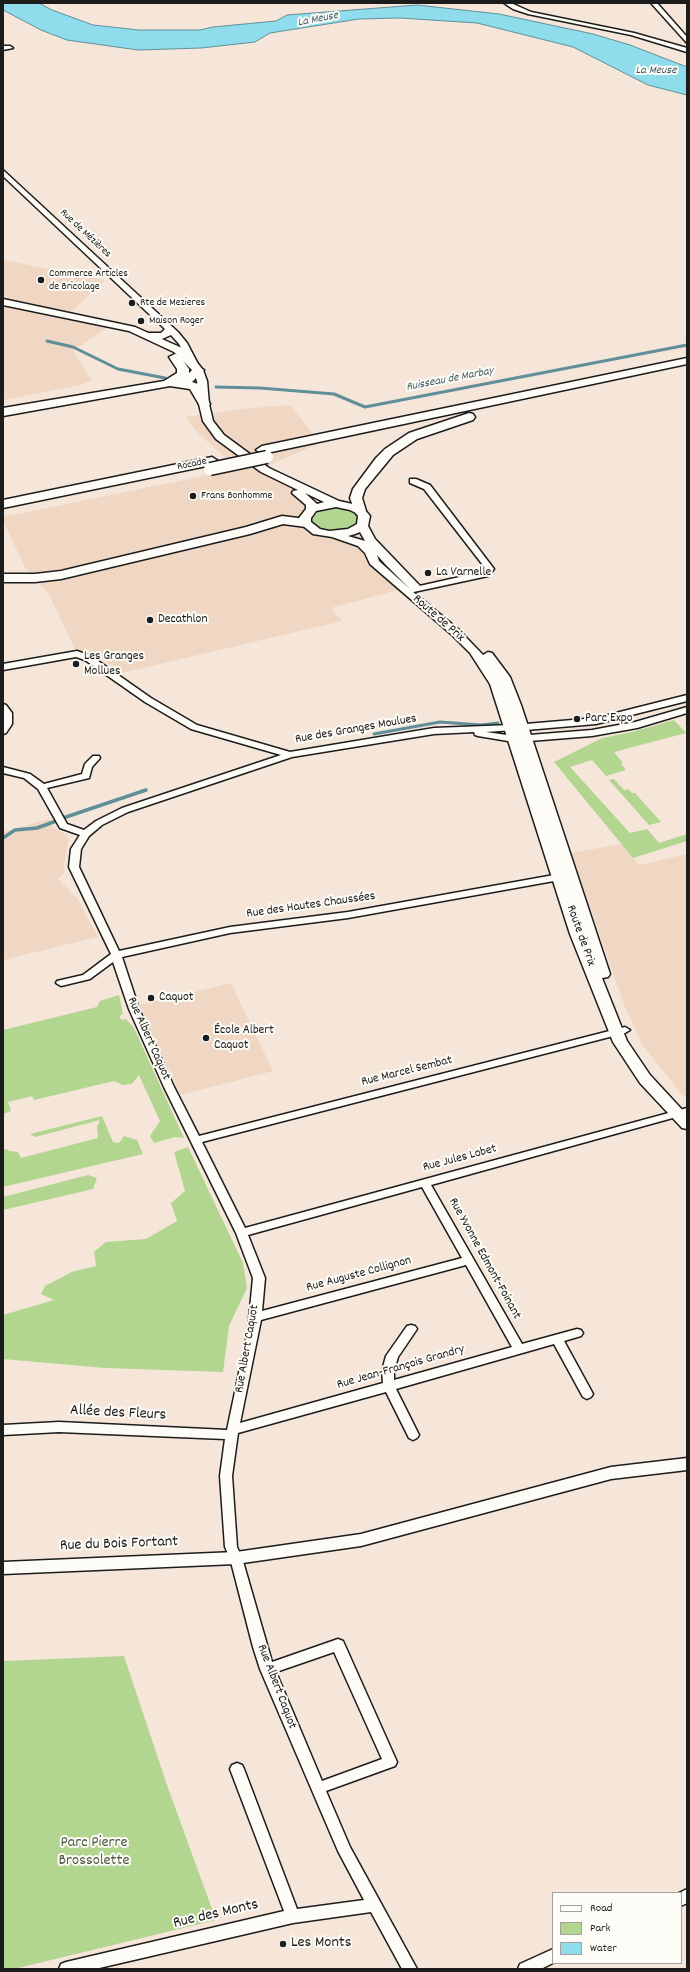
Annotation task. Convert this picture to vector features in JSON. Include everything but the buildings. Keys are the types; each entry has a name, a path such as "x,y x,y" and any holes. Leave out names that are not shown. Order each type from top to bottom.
{"highway":[{"path":"3,412 152,388 172,381 183,374 183,369 175,357"},
{"path":"264,454 380,426 687,361"},
{"path":"3,512 211,465 482,413 687,369"},
{"path":"3,418 194,378 200,406"},
{"path":"152,388 184,392 200,406"},
{"path":"360,511 356,498 359,489 380,461 389,452 413,436 428,429 482,413"},
{"name":"Rocade","path":"3,504 64,491 211,465"},
{"path":"3,500 64,491"},
{"path":"3,578 35,578 61,575 250,530 282,520 306,523"}],"main road":[{"path":"3,302 132,330 149,336 163,344 175,357 185,364 194,378"},
{"path":"89,321 147,338 178,350 194,378"},
{"path":"200,406 211,426 235,448 265,470 336,504"},
{"path":"200,406 199,421 219,446 261,476 305,498 312,509"},
{"path":"306,523 305,518 312,509 327,504 353,507 360,511"},
{"name":"Route de Prix","path":"336,535 351,532 362,526 364,516 360,511"},
{"name":"Route de Prix","path":"306,523 317,532 336,535 362,544 370,552 374,562 412,591 474,652 496,684 519,734 565,876 577,934 621,1032 622,1045 645,1079 684,1116"},
{"name":"Route de Prix","path":"362,526 370,540 412,591"}],"street":[{"path":"506,3 530,13 632,34 687,48"},
{"path":"654,3 687,41"},
{"path":"3,48 10,48"},
{"name":"Rue de Mézières","path":"3,172 183,342 194,378"},
{"path":"149,336 162,336 173,332 174,341 163,344"},
{"path":"412,591 485,574 490,569 428,487 413,481"},
{"name":"Rue des Granges Moulues","path":"3,667 77,654 88,658 148,700 194,727 290,755 399,736 452,729 519,734"},
{"path":"519,734 621,716 687,698"},
{"path":"3,707 8,713 8,724 3,731"},
{"path":"519,734 592,734 637,725 687,710"},
{"name":"Rue Albert Caquot","path":"290,755 125,810 99,823 85,834 76,849 74,867 116,955 134,1009 242,1233 259,1278 256,1318 232,1433 226,1476 231,1547 236,1558 267,1669 345,1851 410,1969"},
{"path":"42,787 86,776 88,766 96,758"},
{"path":"3,770 27,776 42,787 63,826 85,834"},
{"name":"Rue des Hautes Chaussées","path":"61,983 86,977 116,955 230,930 348,915 565,876"},
{"name":"Rue Marcel Sembat","path":"196,1140 621,1032"},
{"name":"Rue Jules Lobet","path":"242,1233 425,1183 684,1116"},
{"name":"Rue Yvonne Edmont-Foinant","path":"425,1183 519,1349"},
{"name":"Rue Auguste Collignon","path":"256,1318 469,1260"},
{"path":"411,1328 392,1356 388,1372 388,1386 413,1435"},
{"name":"Rue Jean-François Grandry","path":"232,1433 388,1386 577,1333"},
{"path":"557,1338 587,1394"},
{"name":"Allée des Fleurs","path":"3,1430 59,1427 232,1433"},
{"name":"Rue du Bois Fortant","path":"3,1568 236,1558 361,1540 550,1488 611,1473 687,1464"},
{"path":"267,1669 338,1645 390,1762 318,1788"},
{"path":"239,1774 293,1916"},
{"name":"Rue des Monts","path":"66,1969 293,1916 375,1905"},
{"path":"525,1969 552,1956"}],"shaded area":[{"path":"3,260 105,280 69,314 112,324 73,351 92,380 81,385 3,400"},
{"path":"290,405 320,443 267,466 327,500 363,509 377,541 420,584 331,608 342,621 122,673 90,651 76,651 48,593 26,569 3,521 3,517 238,469 200,435 185,417 242,409"},
{"path":"49,819 52,827 67,835 69,839 65,857 64,873 58,879 77,898 98,937 3,960 3,832"},
{"path":"622,844 639,865 687,854 687,1098 681,1094 642,1044 625,1007 571,853"},
{"name":"École Albert Caquot","path":"231,983 273,1071 181,1095 139,1005"}],"green space":[{"path":"331,507 340,507 354,512 358,515 358,523 354,527 342,531 327,531 315,526 311,518 313,515"},
{"path":"674,720 686,733 614,752 623,763 621,764 626,770 606,776 592,760 570,767 630,833 647,829 659,843 687,834 687,841 633,858 554,762 602,738 632,732"},
{"path":"614,779 624,790 628,789 632,793 635,793 661,822 649,825 609,780"},
{"path":"119,995 123,1014 119,1016 122,1020 126,1019 134,1028 184,1138 175,1137 154,1143 150,1136 160,1121 139,1075 132,1084 123,1085 114,1081 34,1100 32,1096 8,1102 11,1111 3,1114 3,1030 97,1007 100,1001"},
{"path":"102,1116 113,1142 119,1143 124,1136 137,1140 143,1154 3,1187 3,1150 8,1149 9,1151 18,1152 21,1158 98,1138 97,1127 100,1120 35,1137 30,1134"},
{"path":"188,1147 243,1263 247,1288 229,1326 223,1372 105,1368 3,1359 3,1315 54,1300 41,1294 45,1286 72,1272 96,1266 94,1252 106,1242 146,1239 177,1221 171,1203 185,1191 174,1152"},
{"path":"88,1175 97,1178 93,1189 3,1210 3,1197"},
{"name":"Parc Pierre Brossolette","path":"124,1656 168,1788 216,1920 14,1969 3,1969 3,1661"}],"water":[{"name":"La Meuse","path":"3,3 39,3 52,10 93,25 139,30 200,30 213,27 276,21 287,15 417,5 499,14 593,34 630,45 687,67 687,95 648,85 573,47 477,23 400,18 359,19 270,33 255,42 201,48 138,50 67,40 41,30 3,10"}],"waterway":[{"name":"Ruisseau de Marbay","path":"47,341 73,347 118,369 165,378"},
{"name":"Ruisseau de Marbay","path":"216,387 260,388 334,394 365,407 687,345"},
{"path":"374,734 440,722 481,725 498,723"},
{"path":"63,818 146,790"},
{"path":"3,838 15,830 37,828 56,821"}],"place":[{"name":"Commerce Articles de Bricolage","path":"41,280"},
{"name":"Rte de Mezieres","path":"132,303"},
{"name":"Maison Roger","path":"141,321"},
{"name":"Frans Bonhomme","path":"193,496"},
{"name":"La Varnelle","path":"428,573"},
{"name":"Decathlon","path":"150,620"},
{"name":"Les Granges Mollues","path":"76,664"},
{"name":"Parc Expo","path":"577,719"},
{"name":"Caquot","path":"151,998"},
{"name":"École Albert Caquot","path":"206,1038"},
{"name":"Les Monts","path":"283,1944"}]}
